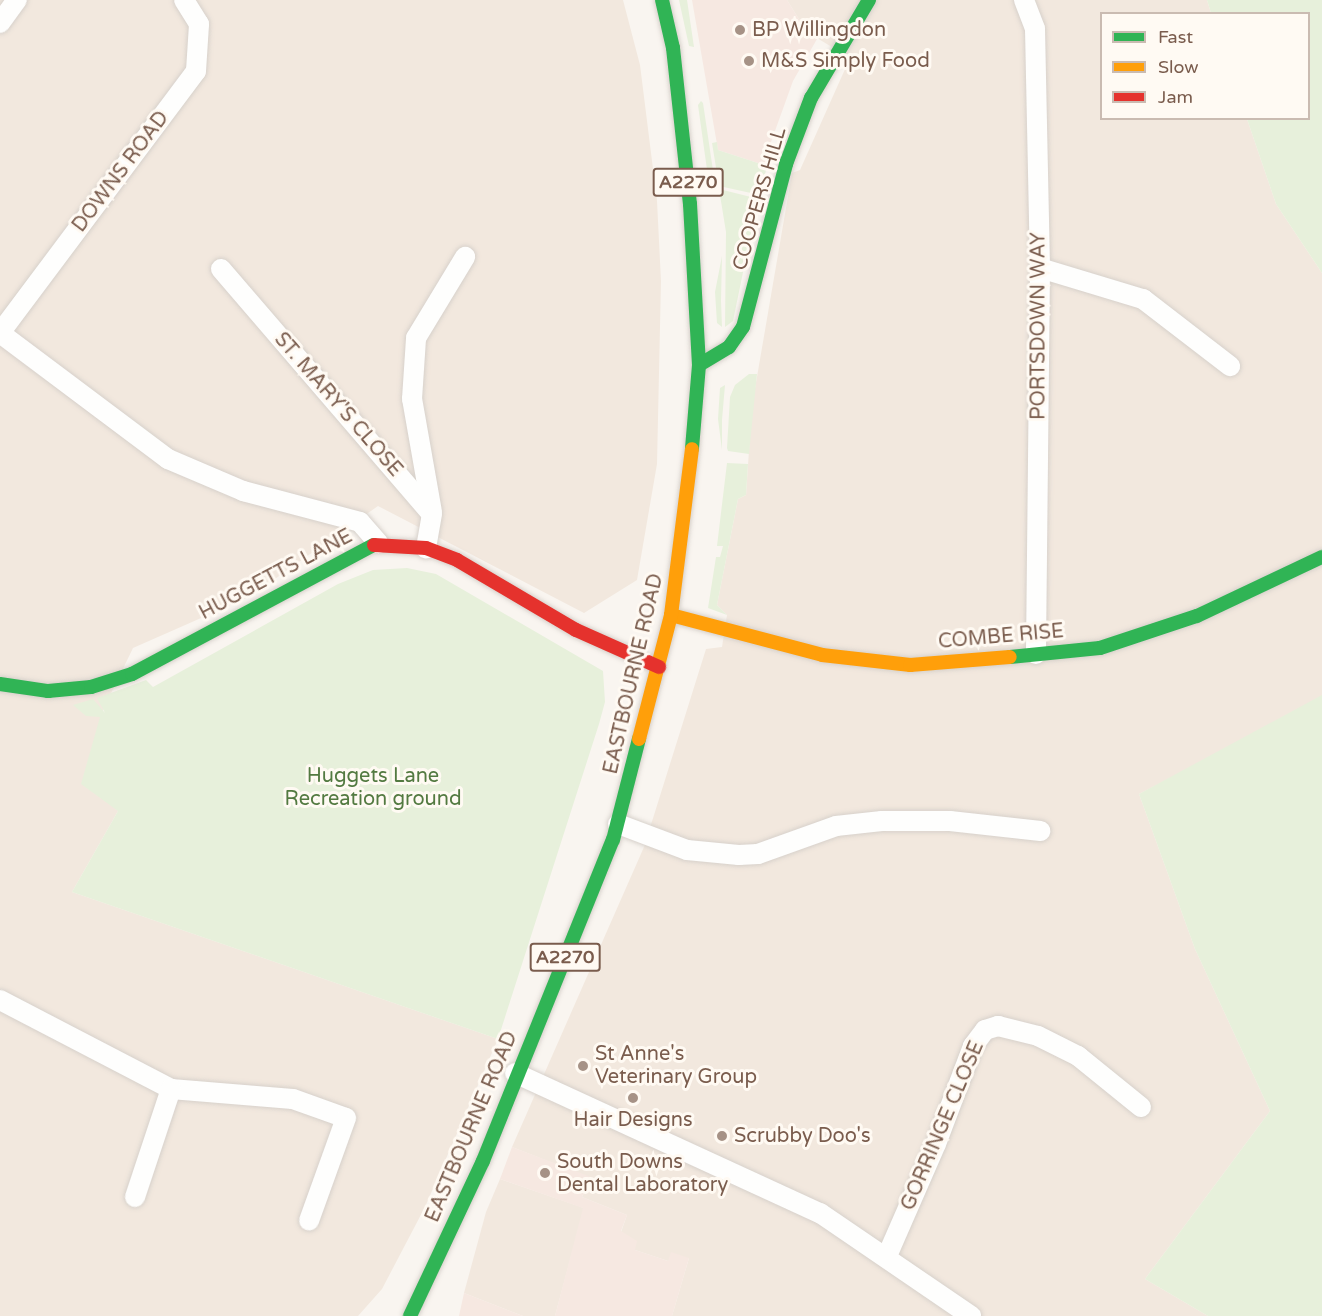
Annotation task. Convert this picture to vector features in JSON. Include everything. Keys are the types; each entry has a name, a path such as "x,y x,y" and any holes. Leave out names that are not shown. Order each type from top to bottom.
{"street":[{"path":"0,23 17,0"},
{"name":"DOWNS ROAD","path":"0,333 196,71 199,24 184,0"},
{"name":"EASTBOURNE ROAD","path":"410,1316 483,1161 515,1073 618,824 671,615 688,505 699,366 690,204 673,48 662,0"},
{"name":"COOPERS HILL","path":"699,366 729,347 743,327 765,255 786,164 811,98 869,0"},
{"name":"PORTSDOWN WAY","path":"1024,0 1035,29 1040,268 1036,654"},
{"path":"426,548 432,514 412,399 416,338 465,257"},
{"path":"1040,268 1143,299 1230,366"},
{"name":"ST. MARY'S CLOSE","path":"222,269 432,514"},
{"path":"0,333 168,459 243,491 360,522 378,543"},
{"name":"HUGGETTS LANE","path":"0,684 48,691 91,687 132,674 378,543 426,548 457,560 576,630 659,667"},
{"name":"COMBE RISE","path":"671,615 755,640 822,655 910,665 1036,654 1100,648 1197,616 1322,557"},
{"path":"618,824 687,850 739,855 758,854 836,826 882,821 950,821 1040,831"},
{"path":"0,1000 171,1089 293,1099 346,1118 309,1221"},
{"name":"GORRINGE CLOSE","path":"887,1256 940,1135 973,1046 985,1030 998,1026 1018,1031 1068,1051 1141,1107"},
{"path":"515,1073 820,1213 887,1256 971,1316"},
{"path":"135,1197 171,1089"},
{"path":"421,1290 429,1316"}],"shaded area":[{"path":"0,0 623,0 640,65 657,201 661,281 657,464 637,580 584,613 378,506 251,596 133,648 100,716 118,811 72,892 498,1039 425,1207 382,1289 358,1316 0,1316"},
{"path":"692,0 787,0 807,32 817,39 793,81 771,142 767,166 718,150"},
{"path":"787,0 1207,0 1211,12 1100,12 1100,120 1247,120 1276,204 1322,273 1322,700 1139,794 1195,949 1270,1111 1145,1279 1208,1316 672,1316 689,1258 668,1261 635,1250 621,1232 627,1215 582,1197 591,1178 512,1147 644,847 706,649 722,647 727,615 717,605 738,499 746,495 752,406 792,173 800,170 850,58 807,32"},
{"path":"512,1147 591,1177 582,1197 627,1215 621,1231 637,1241 635,1250 668,1261 671,1252 689,1258 672,1316 555,1316 583,1208 500,1179"},
{"path":"500,1179 584,1208 555,1316 523,1316 464,1293 486,1212"},
{"path":"464,1293 523,1316 459,1316"}],"green space":[{"path":"679,0 687,0 694,47 689,46"},
{"path":"1207,0 1322,0 1322,273 1276,204 1247,120 1310,120 1310,12 1211,12"},
{"path":"701,101 715,184 709,184 698,105"},
{"path":"717,142 718,150 767,166 760,195 719,186 712,143"},
{"path":"719,189 751,197 756,209 733,321 725,327 726,232"},
{"path":"722,256 722,327 717,323 715,292"},
{"path":"749,374 757,374 749,454 728,451 727,448 730,397 735,385"},
{"path":"725,385 722,450 718,419 720,388"},
{"path":"727,463 748,464 746,495 738,499 717,605 727,615 708,608 716,557 720,557 723,546 717,546"},
{"name":"Huggets Lane Recreation ground","path":"407,568 436,574 603,671 605,702 599,724 498,1039 72,892 118,811 81,784 100,717 86,716 73,705 93,699 105,713 97,698 146,680 153,687 338,584 373,570"},
{"path":"1322,695 1322,1316 1208,1316 1145,1279 1270,1111 1195,949 1139,794"}],"traffic: fast":[{"path":"662,0 673,48 690,204 699,365 692,449"},
{"path":"699,365 729,347 743,327 786,164 811,98 869,0"},
{"path":"0,684 48,691 91,687 132,674 374,545"},
{"path":"1010,657 1100,648 1197,616 1322,557"},
{"path":"410,1316 483,1161 613,840 639,739"}],"traffic: slow":[{"path":"639,739 671,615 692,449"},
{"path":"671,615 822,655 910,665 1010,657"}],"traffic: jam":[{"path":"374,545 426,548 457,560 576,630 659,667"}],"place":[{"name":"BP Willingdon","path":"740,30"},
{"name":"M&S Simply Food","path":"749,61"},
{"name":"St Anne's Veterinary Group","path":"583,1066"},
{"name":"Hair Designs","path":"633,1098"},
{"name":"Scrubby Doo's","path":"722,1136"},
{"name":"South Downs Dental Laboratory","path":"545,1173"}]}
